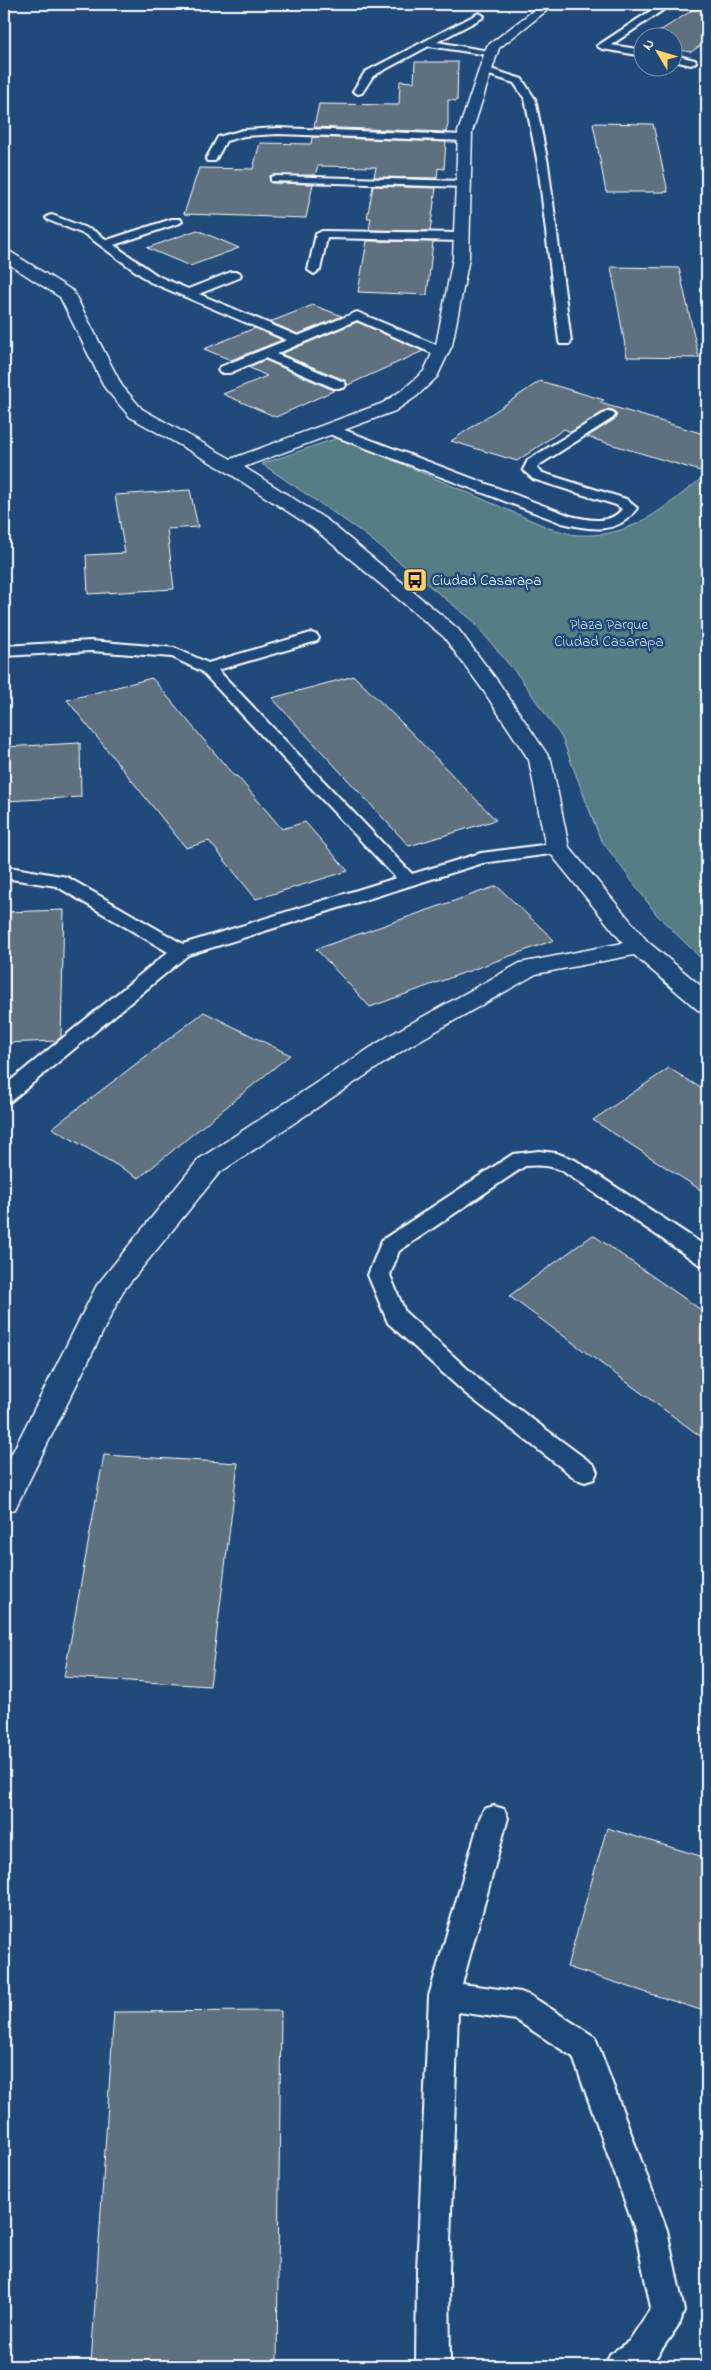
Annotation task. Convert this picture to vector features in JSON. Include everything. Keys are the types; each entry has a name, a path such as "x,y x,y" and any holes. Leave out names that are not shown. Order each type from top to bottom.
{"street":[{"path":"230,466 389,407 411,392 431,373 444,346 461,258 465,138 484,70 493,46 550,4"},
{"path":"4,254 67,294 114,388 136,413 230,466 320,524 450,632 492,686 540,760 558,848 639,947 707,1004"},
{"path":"4,1500 111,1285 209,1166 399,1042 529,968 639,947"}],"lane":[{"path":"634,51 602,46 667,4"},
{"path":"358,90 369,74 479,16"},
{"path":"427,43 491,54"},
{"path":"684,60 691,62"},
{"path":"484,70 518,81 530,99 543,164 565,341"},
{"path":"210,159 222,139 243,133 278,131 465,138"},
{"path":"275,179 464,184"},
{"path":"52,218 90,233 154,279 297,340"},
{"path":"106,244 176,221"},
{"path":"314,270 322,234 462,237"},
{"path":"189,293 234,275"},
{"path":"225,370 357,316 441,352"},
{"path":"265,354 339,385"},
{"path":"329,429 566,520 592,525 620,519 627,514 630,508 621,502 538,476 530,470 533,463 608,415"},
{"path":"206,668 311,638"},
{"path":"4,651 101,646 175,653 206,668 409,881"},
{"path":"4,1096 182,951 481,858 558,848"},
{"path":"4,873 61,880 182,951"},
{"path":"585,1472 474,1388 396,1317 379,1276 390,1246 520,1159 538,1157 553,1158 568,1165 707,1258"},
{"path":"433,2366 433,2271 444,1996 494,1818"},
{"path":"444,1996 521,2006 584,2047 651,2230 668,2310 641,2353 622,2366"}],"green space":[{"name":"Plaza Parque Ciudad Casarapa","path":"340,437 549,528 575,535 599,535 633,525 663,508 707,474 707,964 657,915 600,838 562,738 521,679 472,620 359,530 262,464"}],"building":[{"path":"702,4 707,4 707,41 691,52 684,51 684,28 665,28"},
{"path":"415,62 458,62 457,101 448,100 448,125 446,132 314,127 319,104 399,105 400,81 414,82"},
{"path":"593,123 653,124 668,192 606,192"},
{"path":"312,137 446,142 444,169 438,168 437,178 374,177 376,167 318,166 315,175 270,176 271,183 313,184 306,218 184,214 199,168 253,169 260,143 311,144"},
{"path":"373,186 436,188 430,231 369,230 371,218 367,218"},
{"path":"197,230 239,248 190,266 147,248"},
{"path":"367,241 433,242 427,295 358,292"},
{"path":"611,267 679,268 699,358 627,357"},
{"path":"313,305 342,316 298,334 270,322"},
{"path":"357,322 423,351 348,385 345,380 281,354"},
{"path":"255,328 282,340 231,360 204,349"},
{"path":"265,360 335,390 276,417 223,394 267,376 248,367"},
{"path":"540,381 604,400 600,403 707,435 707,473 587,437 615,419 617,414 613,410 608,409 571,432 564,429 517,461 451,441"},
{"path":"190,490 198,527 167,529 174,589 88,594 86,555 125,553 115,495"},
{"path":"354,676 496,820 409,846 272,698"},
{"path":"152,678 234,776 237,776 282,829 305,822 348,871 256,899 209,841 186,848 67,700"},
{"path":"80,743 81,797 4,801 4,747"},
{"path":"497,886 554,940 370,1007 316,949"},
{"path":"64,910 61,1037 56,1041 4,1043 4,912"},
{"path":"204,1012 290,1055 139,1178 52,1128"},
{"path":"669,1068 707,1092 707,1194 593,1120"},
{"path":"593,1235 707,1314 707,1441 509,1296"},
{"path":"104,1455 238,1463 210,1686 64,1677"},
{"path":"607,1828 707,1858 707,2012 567,1967"},
{"path":"281,2011 277,2362 91,2364 114,2012"}],"place":[{"name":"Ciudad Casarapa","path":"415,580"}]}
